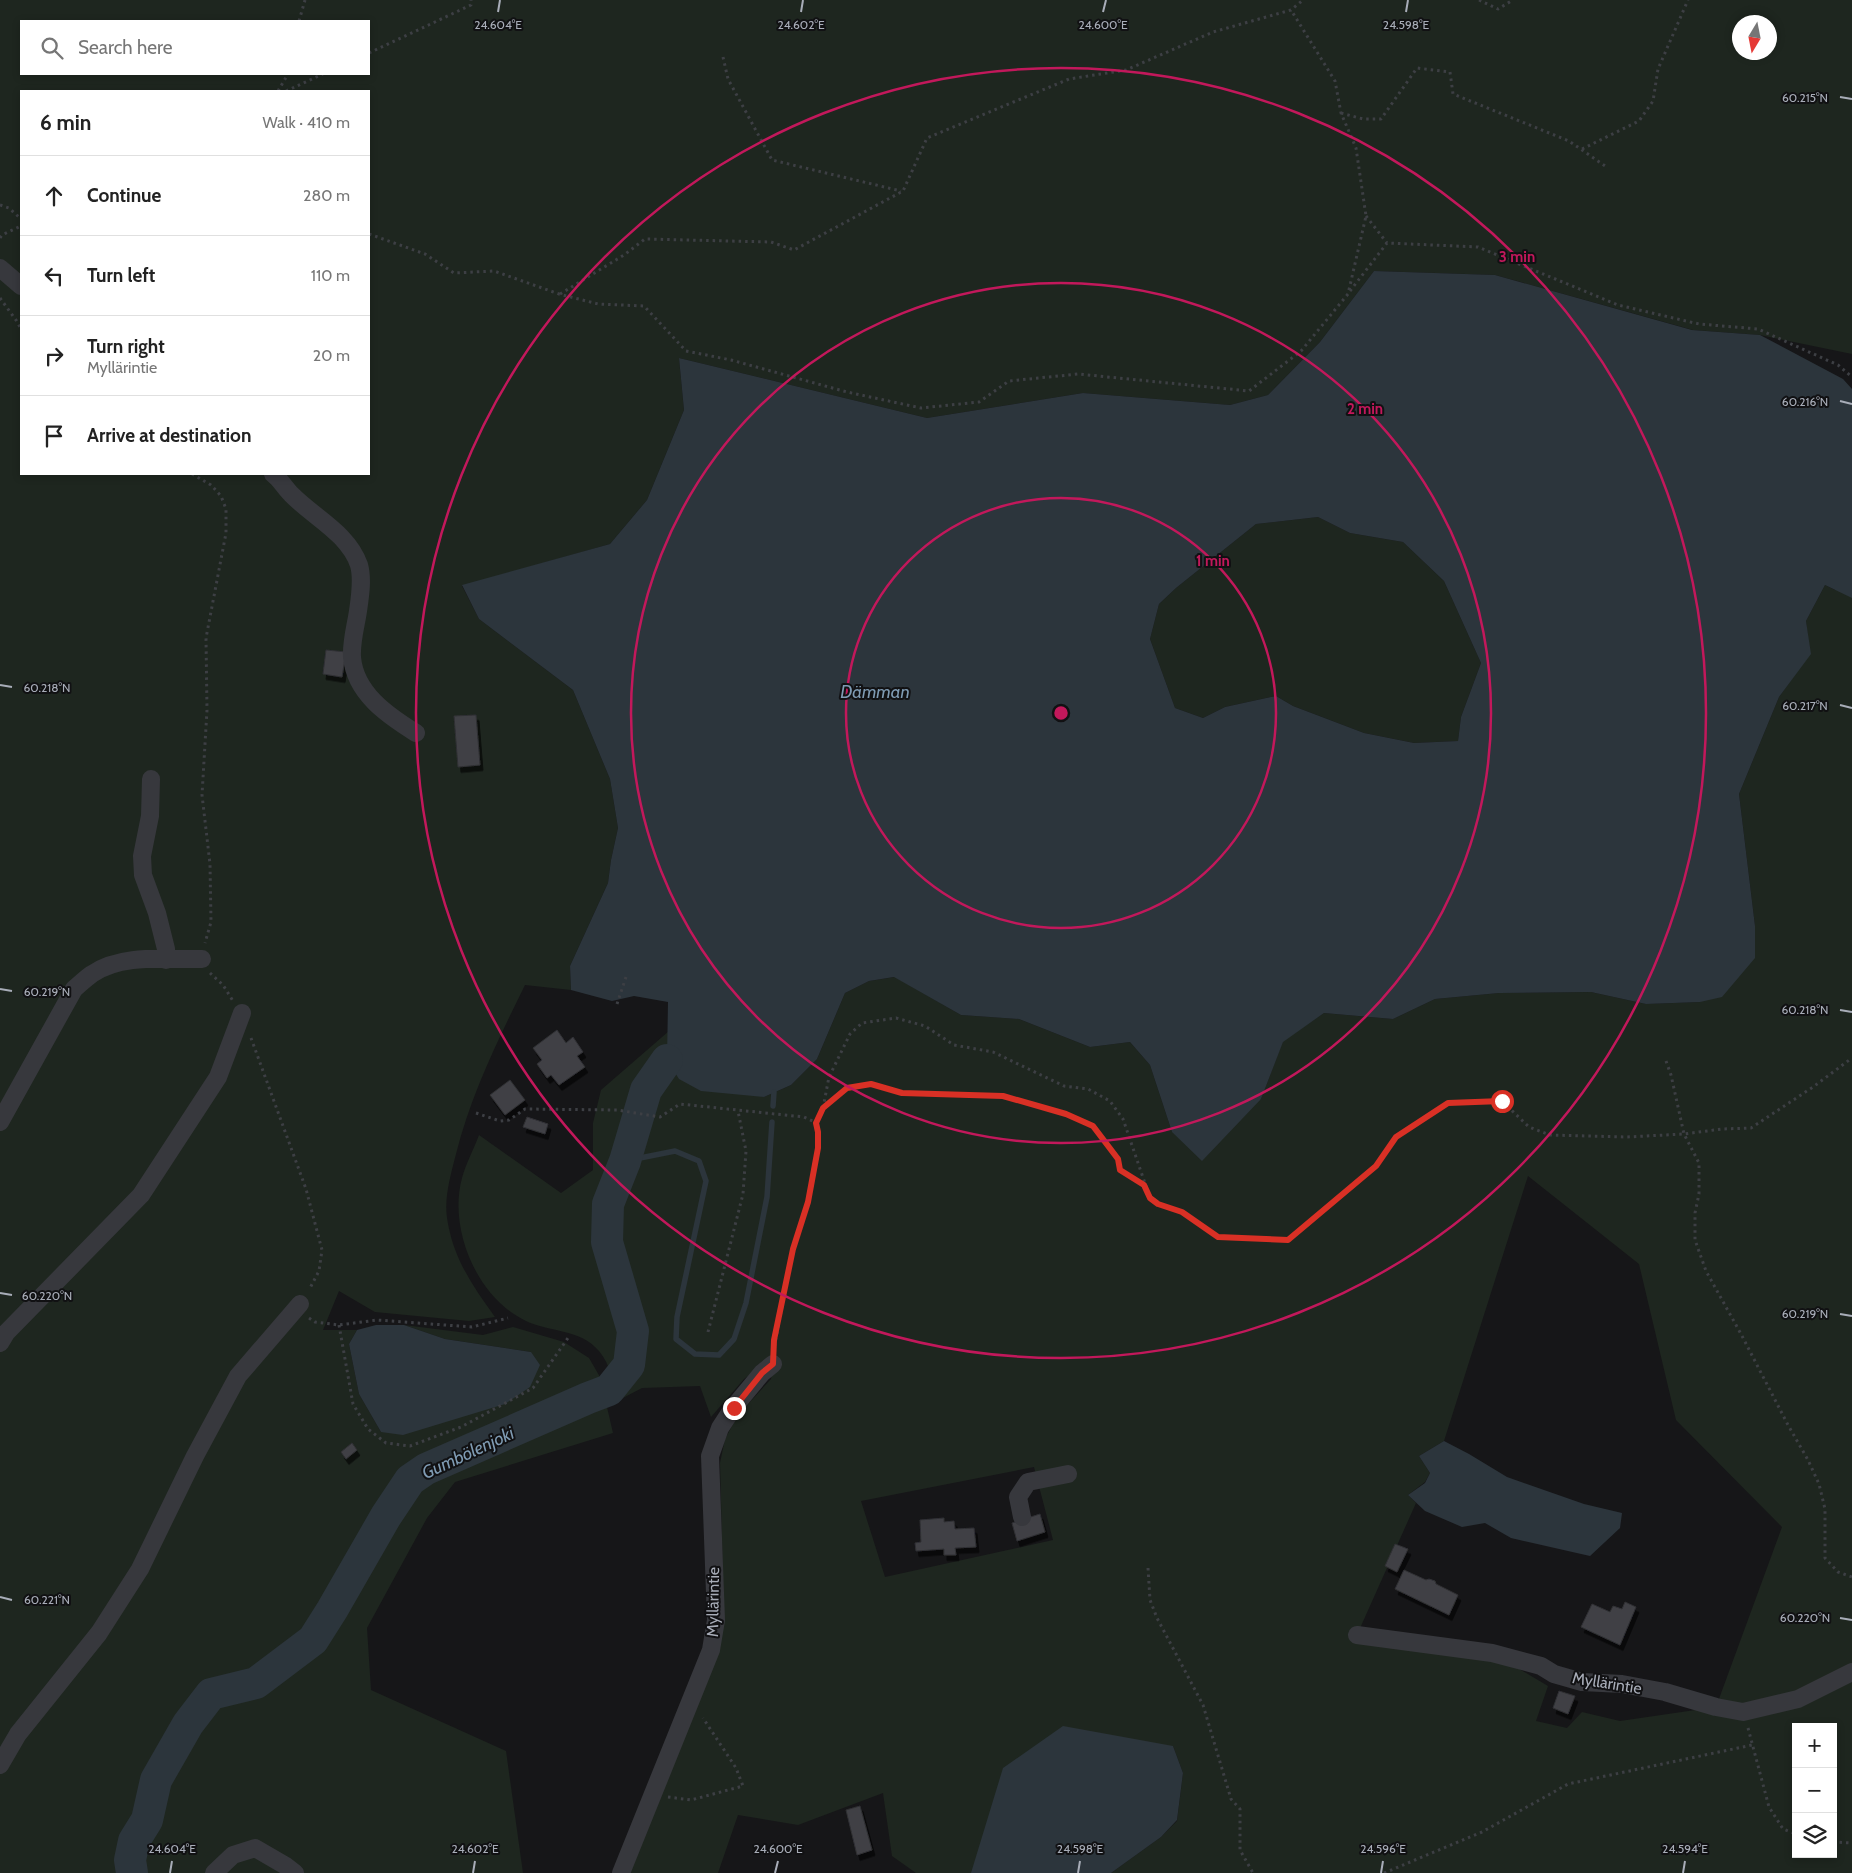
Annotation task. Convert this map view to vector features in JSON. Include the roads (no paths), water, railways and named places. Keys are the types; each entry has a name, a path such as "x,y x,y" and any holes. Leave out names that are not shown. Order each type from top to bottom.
{"street":[{"path":"0,268 20,285"},
{"path":"274,475 291,494 328,525 347,545 359,566 361,586 352,655 355,675 364,690 392,718 416,733"},
{"path":"152,779 150,816 142,856 142,875 158,913 166,949 166,960"},
{"path":"0,1122 74,989 92,973 117,962 141,959 202,960"},
{"path":"0,1343 6,1333 141,1195 218,1077 242,1013"},
{"path":"0,1765 18,1734 99,1633 140,1569 195,1456 238,1376 300,1304"},
{"name":"Myllärintie","path":"621,1873 711,1650 716,1620 710,1456 720,1428 762,1373 773,1364"},
{"path":"1022,1517 1018,1496 1028,1482 1068,1474"},
{"name":"Myllärintie","path":"1357,1635 1492,1652 1541,1666 1554,1674 1582,1682 1622,1684 1665,1692 1716,1707 1743,1712 1798,1699 1852,1672"},
{"path":"214,1873 233,1855 255,1848 295,1873"}],"water":[{"name":"Dämman","path":"1374,271 1495,275 1692,330 1760,335 1843,379 1852,389 1852,598 1825,585 1806,621 1811,654 1779,697 1739,794 1755,926 1755,958 1722,997 1700,1002 1646,1004 1591,992 1499,993 1435,999 1393,1019 1324,1013 1283,1042 1261,1099 1202,1161 1172,1132 1150,1065 1130,1042 1090,1047 1019,1019 961,1015 894,977 869,981 845,993 817,1059 791,1085 764,1097 701,1091 679,1079 667,1060 668,1002 634,996 612,1001 571,990 570,966 608,883 618,828 610,779 573,690 479,619 462,585 610,544 647,500 684,410 679,358 927,418 1083,393 1230,405 1268,395 1320,342","holes":["1318,517 1350,533 1403,542 1444,581 1481,663 1461,717 1458,741 1414,743 1364,733 1293,706 1276,696 1225,707 1203,718 1175,708 1150,639 1159,604 1176,588 1256,524"]},
{"path":"376,1325 404,1325 445,1339 531,1352 540,1365 530,1387 505,1404 403,1435 381,1432 359,1394 349,1344 357,1330"},
{"path":"1444,1441 1507,1477 1584,1504 1622,1513 1620,1528 1590,1556 1511,1538 1485,1523 1462,1527 1425,1511 1408,1495 1425,1483 1430,1473 1419,1456"},
{"path":"1063,1726 1173,1746 1183,1773 1177,1820 1161,1837 1111,1873 971,1873 1003,1768"}],"waterway":[{"name":"Gumbölenjoki","path":"132,1873 130,1860 134,1841 147,1820 156,1780 188,1724 211,1694 256,1683 313,1640 386,1516 410,1480 426,1469 609,1390 629,1365 633,1331 607,1242 608,1204 625,1161 646,1090 667,1060"},
{"path":"773,1106 774,1092"},
{"path":"625,1161 675,1151 699,1161 706,1181 677,1317 676,1339 695,1354 719,1355 734,1339 746,1303 767,1197 772,1122"}]}
